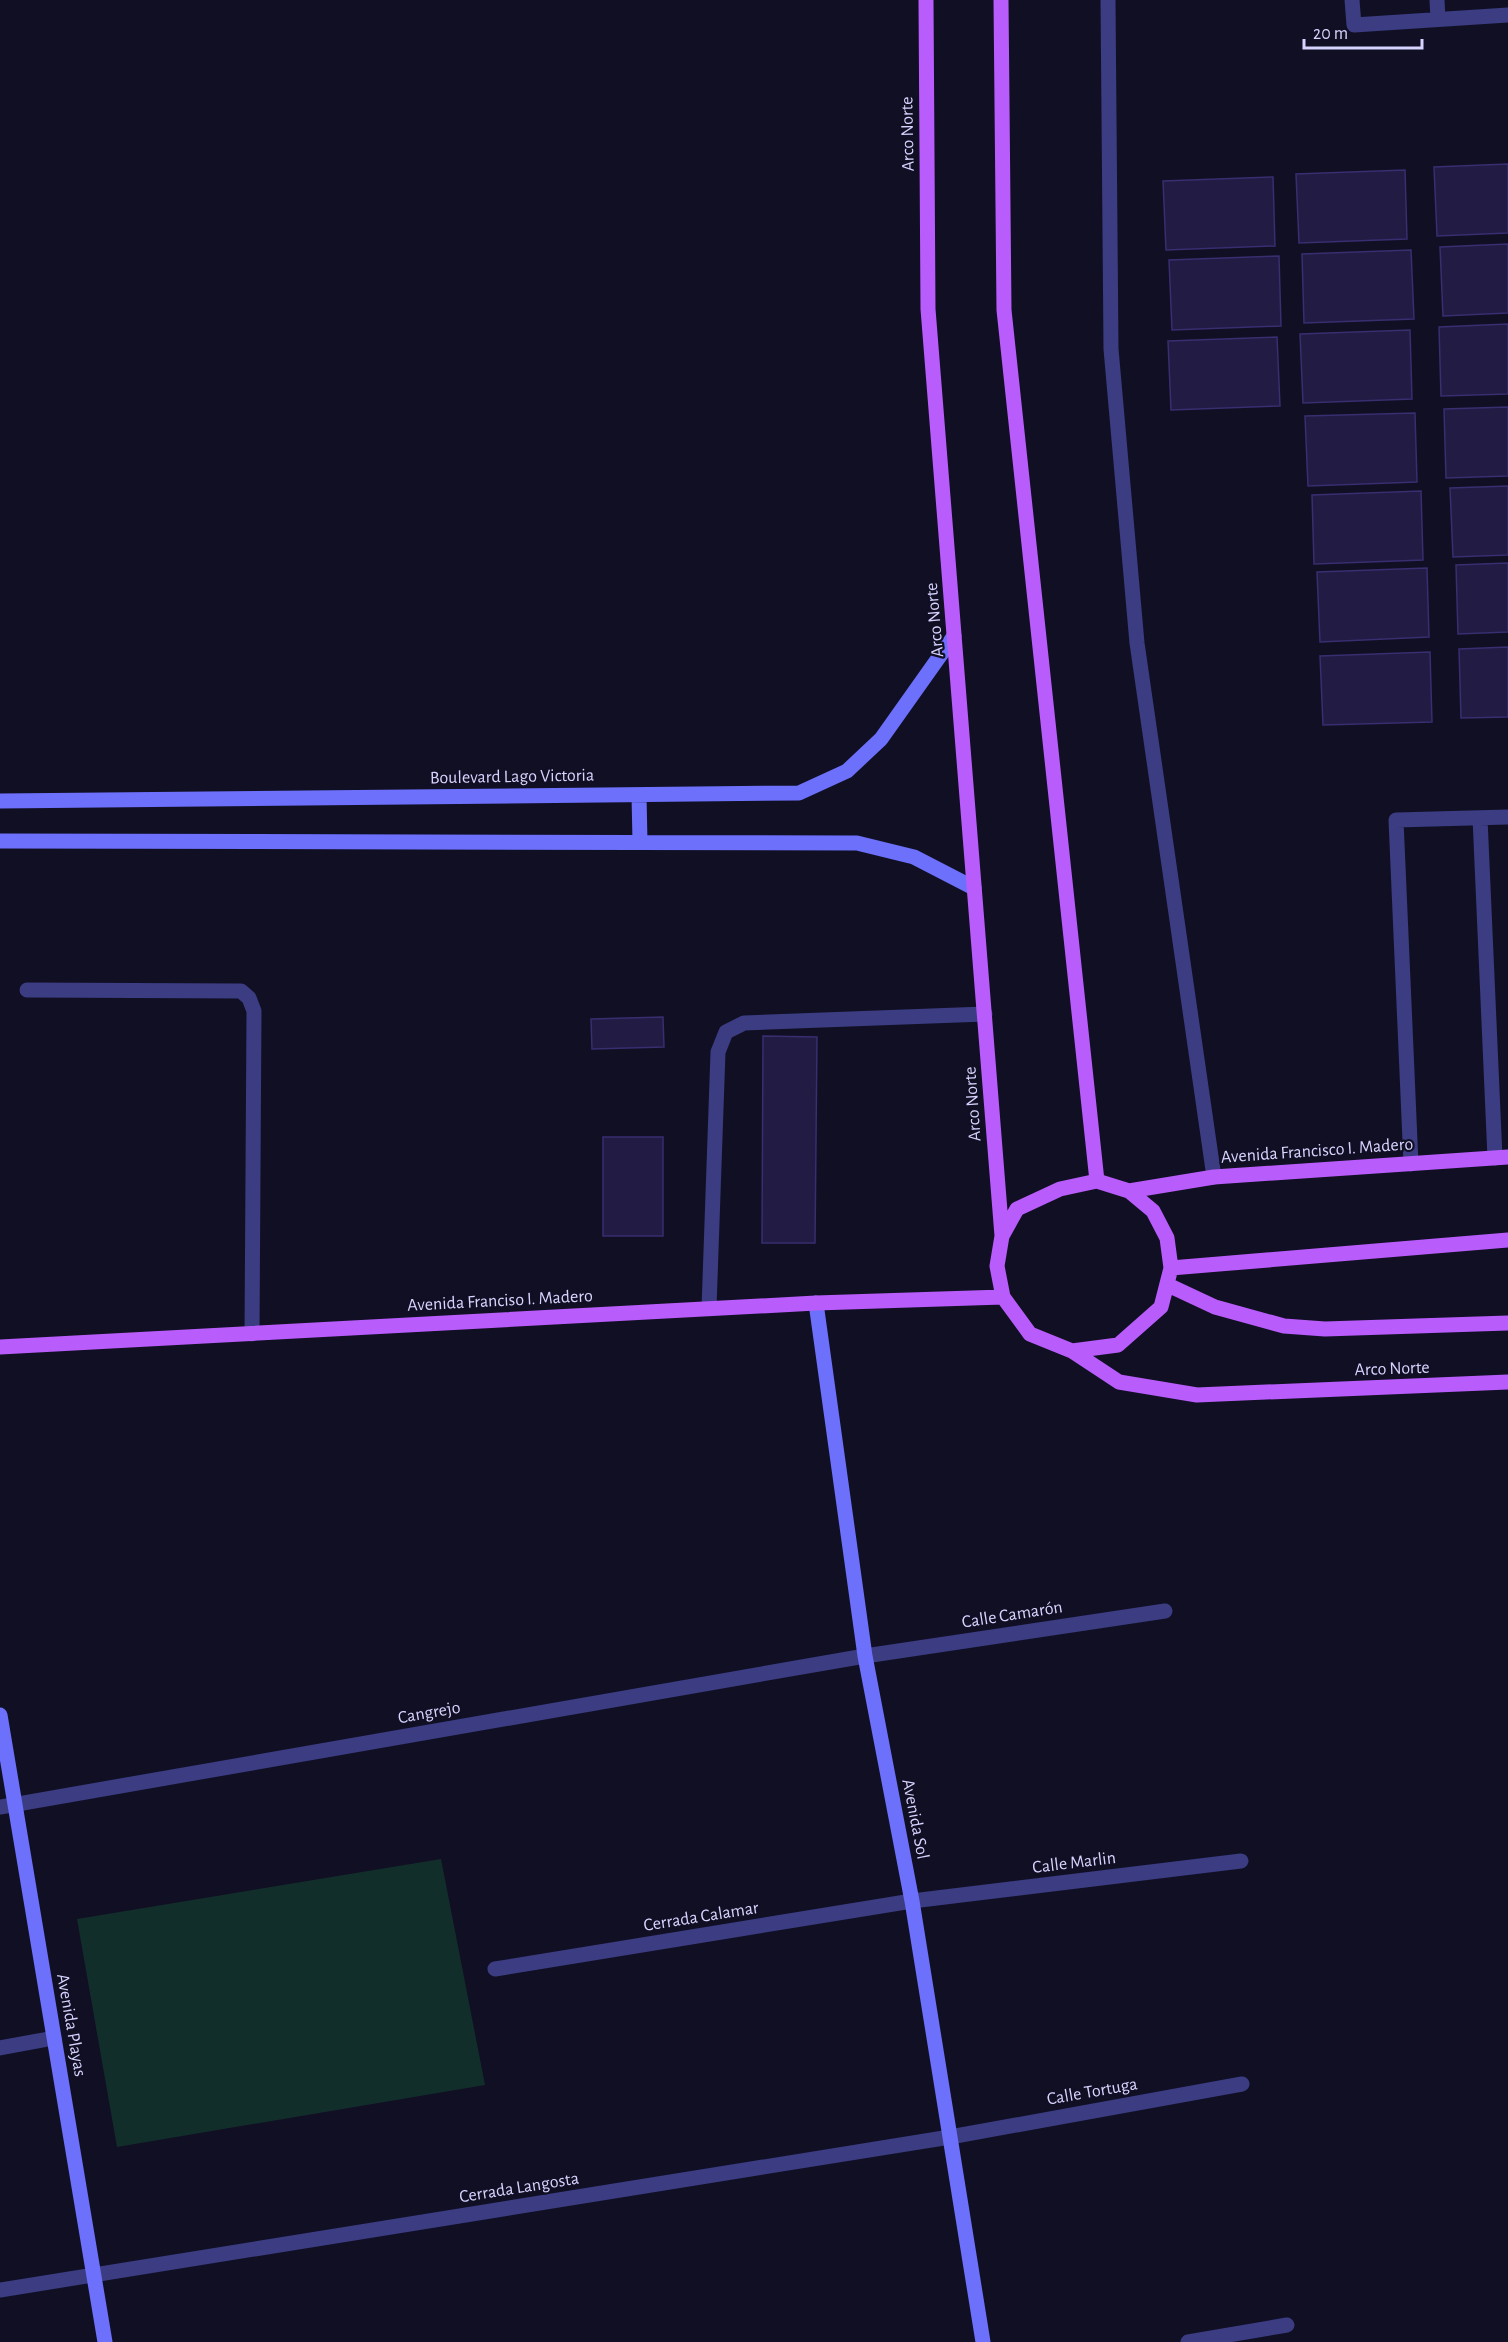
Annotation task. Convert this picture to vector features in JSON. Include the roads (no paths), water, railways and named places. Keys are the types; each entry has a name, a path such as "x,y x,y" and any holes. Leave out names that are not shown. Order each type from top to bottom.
{"main road":[{"name":"Arco Norte","path":"926,0 928,309 1002,1236"},
{"path":"1001,0 1004,310 1097,1181"},
{"name":"Avenida Francisco I. Madero","path":"1129,1191 1214,1177 1501,1157"},
{"path":"1097,1181 1129,1191 1153,1211 1167,1238 1171,1268 1161,1306 1118,1345 1072,1351 1030,1334 1003,1297 997,1266 1002,1236 1017,1209 1060,1189 1097,1181"},
{"path":"1171,1268 1508,1240"},
{"path":"1168,1285 1215,1307 1284,1326 1325,1329 1508,1323"},
{"name":"Avenida Franciso I. Madero","path":"0,1347 709,1308 1003,1297"},
{"name":"Arco Norte","path":"1072,1351 1119,1382 1197,1395 1508,1382"}],"street":[{"path":"1108,0 1111,349 1137,643 1214,1177"},
{"path":"1352,0 1354,24 1508,15"},
{"path":"1437,0 1438,19"},
{"name":"Boulevard Lago Victoria","path":"0,801 799,793 847,771 881,739 954,636"},
{"path":"639,795 640,842"},
{"path":"1410,1164 1396,820 1508,817"},
{"path":"1480,818 1501,1157"},
{"path":"0,842 857,843 914,856 974,888"},
{"path":"27,990 241,991 249,998 254,1011 252,1334"},
{"path":"709,1308 718,1052 726,1032 744,1023 985,1014"},
{"name":"Avenida Sol","path":"816,1303 865,1656 912,1901 983,2342"},
{"name":"Calle Camarón","path":"865,1656 1165,1611"},
{"name":"Cangrejo","path":"8,1805 865,1656"},
{"name":"Avenida Playas","path":"0,1715 8,1805 54,2038 105,2342"},
{"name":"Calle Marlin","path":"912,1901 1241,1861"},
{"name":"Cerrada Calamar","path":"495,1969 912,1901"},
{"path":"0,2048 54,2038"},
{"name":"Calle Tortuga","path":"950,2137 1242,2084"},
{"name":"Cerrada Langosta","path":"0,2290 950,2137"},
{"path":"1188,2342 1287,2325"}]}
